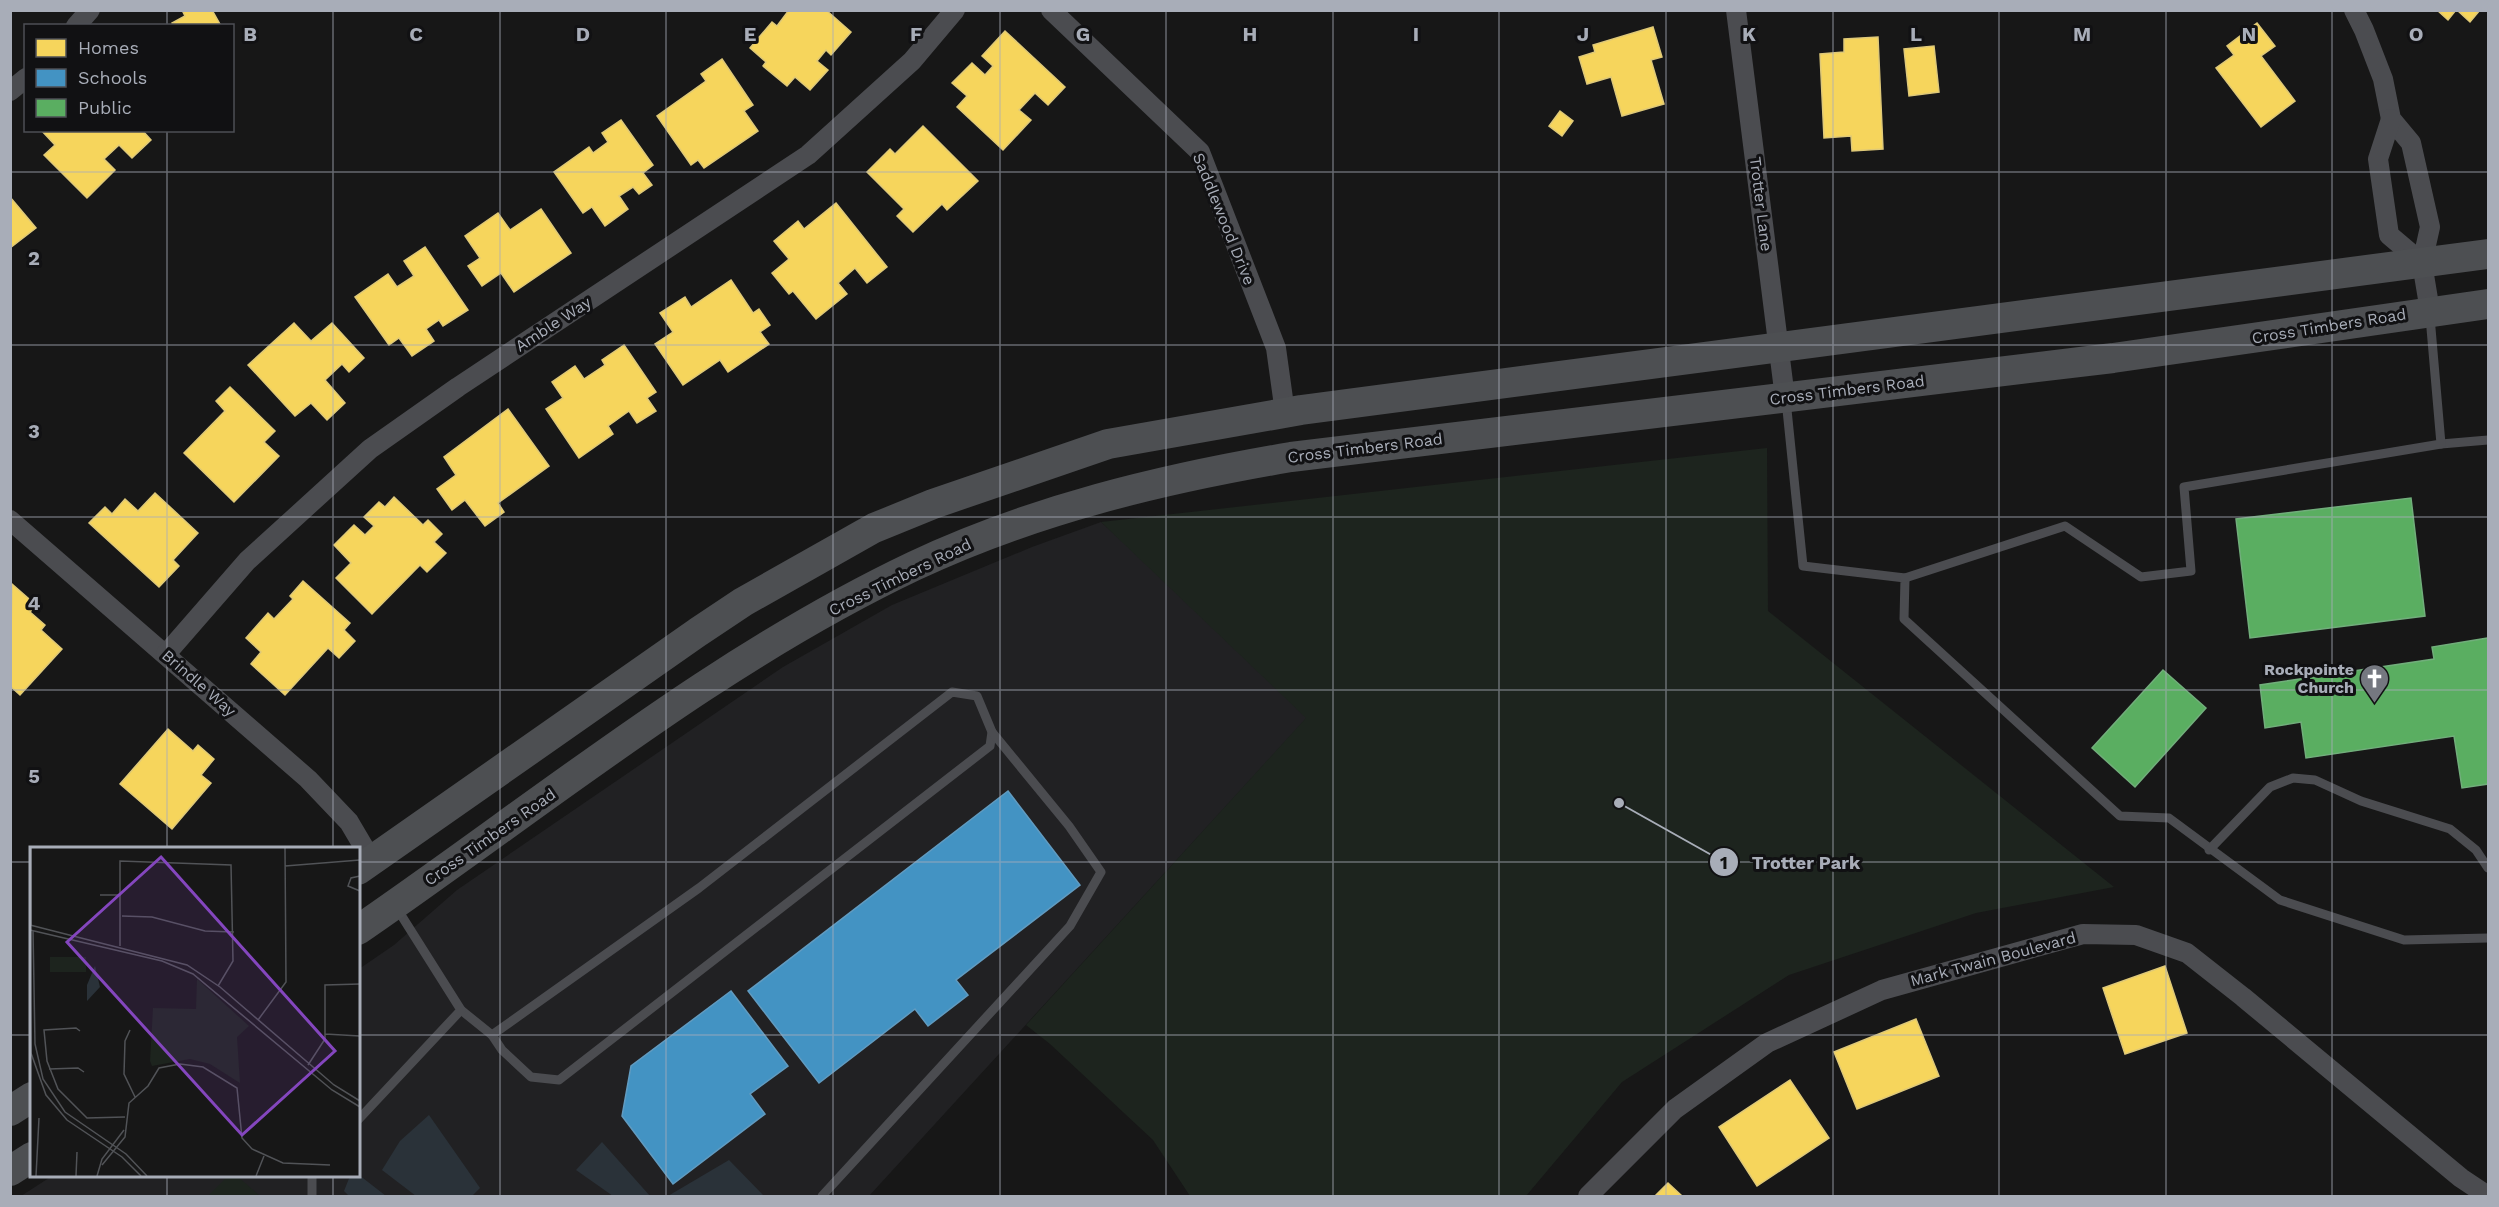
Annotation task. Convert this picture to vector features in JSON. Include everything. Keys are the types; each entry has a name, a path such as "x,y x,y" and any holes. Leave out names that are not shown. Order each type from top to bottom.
{"main road":[{"path":"395,905 365,865 725,614 874,528 943,500 1108,444 1285,413 2488,254"},
{"name":"Cross Timbers Road","path":"360,929 630,738 747,659 860,594 914,566 985,536 1069,507 1205,471 1291,457 2113,358 2488,304"},
{"path":"10,1112 30,1098"},
{"path":"10,1171 30,1158"}],"street":[{"path":"77,24 90,10"},
{"name":"Amble Way","path":"166,654 247,561 370,449 458,387 808,155 912,62 955,10"},
{"name":"Saddlewood Drive","path":"1051,10 1200,152 1276,348 1285,413"},
{"name":"Trotter Lane","path":"1736,10 1785,398"},
{"path":"2354,10 2383,79 2391,119 2411,143 2430,227 2422,263 2430,311"},
{"path":"10,91 24,80"},
{"path":"2391,119 2378,159 2389,235 2422,263"},
{"name":"Brindle Way","path":"13,527 166,654 308,779 349,822 358,847"},
{"name":"Mark Twain Boulevard","path":"1588,1197 1675,1108 1767,1043 1882,990 2083,934 2136,935 2187,953 2243,996 2461,1178 2488,1197"}],"lane":[{"path":"2430,311 2441,444"},
{"path":"1785,398 1803,566 1905,578 2065,526 2141,577 2191,571 2184,487 2441,444 2488,440"},
{"path":"1905,578 1904,619 2120,816 2169,818 2209,850 2280,900 2404,940 2488,938"},
{"path":"492,1035 699,888 952,692 977,696 992,732 1069,826 1101,872 1070,926 822,1197"},
{"path":"395,905 461,1010 492,1035 502,1050 531,1077 559,1080 990,746 992,732"},
{"path":"2209,850 2270,787 2293,778 2315,780 2361,801 2450,829 2476,850 2488,868"},
{"path":"360,1118 461,1010"},
{"path":"312,1177 312,1197"}],"shaded area":[{"path":"1767,448 1768,611 2114,887 1976,913 1789,975 1622,1082 1526,1196 1190,1196 1153,1140 1050,1044 1026,1025 1306,718 1101,522"},
{"path":"1101,522 1220,631 1313,711 869,1196 21,1196 50,1177 360,1177 360,968 394,945 457,890 783,667 892,605 1032,547"},
{"path":"429,1115 480,1188 472,1196 416,1196 382,1170 400,1141"},
{"path":"602,1142 650,1196 613,1196 576,1170"},
{"path":"729,1160 764,1196 668,1196"},
{"path":"360,1176 386,1196 349,1196 344,1191 350,1177"},
{"path":"227,1177 238,1177 260,1196 208,1196"}],"building: Homes":[{"path":"182,10 212,10 220,24 172,23 185,16"},
{"path":"789,10 826,10 851,32 831,55 826,50 817,61 828,70 810,90 795,77 787,86 763,66 766,62 750,48 772,22 777,26"},
{"path":"2437,10 2456,10 2448,20"},
{"path":"2457,10 2480,10 2470,22"},
{"path":"2257,23 2275,46 2261,56 2295,101 2261,127 2216,68 2234,55 2227,46"},
{"path":"1653,27 1662,57 1651,60 1664,104 1622,116 1611,77 1587,84 1579,57 1595,52 1593,45"},
{"path":"1005,31 1065,87 1048,105 1035,93 1019,110 1031,120 1003,150 957,107 967,96 952,83 972,63 985,75 993,66 982,56"},
{"path":"1878,37 1883,149 1852,151 1851,136 1824,138 1820,54 1844,52 1844,39"},
{"path":"1934,46 1939,92 1909,96 1904,49"},
{"path":"722,59 753,105 744,111 758,131 704,168 698,160 691,165 657,116 706,81 701,74"},
{"path":"1560,111 1573,121 1562,136 1549,126"},
{"path":"621,120 653,165 643,173 652,185 639,194 633,187 619,196 628,209 605,226 592,207 583,213 554,172 589,147 593,153 608,142 602,133"},
{"path":"923,126 978,181 947,210 942,204 913,232 897,216 904,209 867,172 890,149 895,154"},
{"path":"43,132 144,132 151,140 132,158 119,145 104,159 115,170 87,198 44,155 55,145"},
{"path":"10,197 36,228 10,248"},
{"path":"836,203 887,267 867,283 855,268 838,283 847,294 816,319 793,291 789,294 772,273 789,259 774,241 798,221 804,229"},
{"path":"541,209 571,253 514,292 501,273 482,286 468,266 480,258 465,236 498,213 510,230"},
{"path":"425,247 468,310 443,326 439,320 426,329 434,341 412,356 399,338 389,345 355,297 388,274 397,287 414,276 404,261"},
{"path":"731,280 753,313 759,309 770,325 760,332 769,344 728,372 720,360 683,385 655,344 673,332 660,313 685,297 691,307"},
{"path":"294,323 311,341 332,323 364,358 349,372 342,364 325,380 345,403 327,420 311,403 295,416 248,365"},
{"path":"624,345 656,392 647,398 656,411 637,423 629,411 608,426 613,434 579,458 546,409 563,398 552,382 575,366 584,379 605,365 602,360"},
{"path":"230,387 275,431 264,442 279,456 234,502 184,453 225,411 216,401"},
{"path":"508,409 549,466 498,503 504,512 485,526 465,500 452,510 437,489 456,475 444,457"},
{"path":"155,493 198,533 173,560 179,566 159,587 89,523 105,507 112,514 125,499 138,511"},
{"path":"394,497 423,525 428,520 442,534 434,542 446,553 427,572 420,565 372,614 336,578 351,563 334,545 354,525 365,535 374,526 364,517 379,502 385,507"},
{"path":"303,581 350,623 344,630 355,641 339,658 328,648 285,695 251,664 261,652 246,638 268,613 274,619 293,599 290,596"},
{"path":"12,584 36,605 30,612 45,625 41,630 62,649 20,695 10,686"},
{"path":"168,729 193,751 198,745 214,759 201,775 211,783 172,829 120,784"},
{"path":"2165,966 2187,1033 2125,1054 2103,988"},
{"path":"1916,1019 1939,1076 1857,1109 1834,1052"},
{"path":"1790,1080 1829,1138 1757,1186 1719,1127"},
{"path":"1668,1183 1682,1196 1655,1196"}],"building: Schools":[{"path":"1008,791 1080,885 956,980 968,995 928,1026 915,1009 819,1083 748,991"},
{"path":"731,991 788,1066 750,1094 765,1114 673,1184 622,1116 631,1066"}],"building: Public":[{"path":"2411,498 2425,616 2250,638 2236,519"},
{"name":"Rockpointe Church","path":"2488,638 2488,784 2462,788 2454,736 2306,758 2301,722 2265,728 2260,685 2434,659 2432,647"},
{"path":"2163,670 2206,708 2135,787 2092,748"}],"place":[{"name":"Rockpointe Church","path":"2375,704"},
{"name":"Trotter Park","path":"1619,803"}]}
